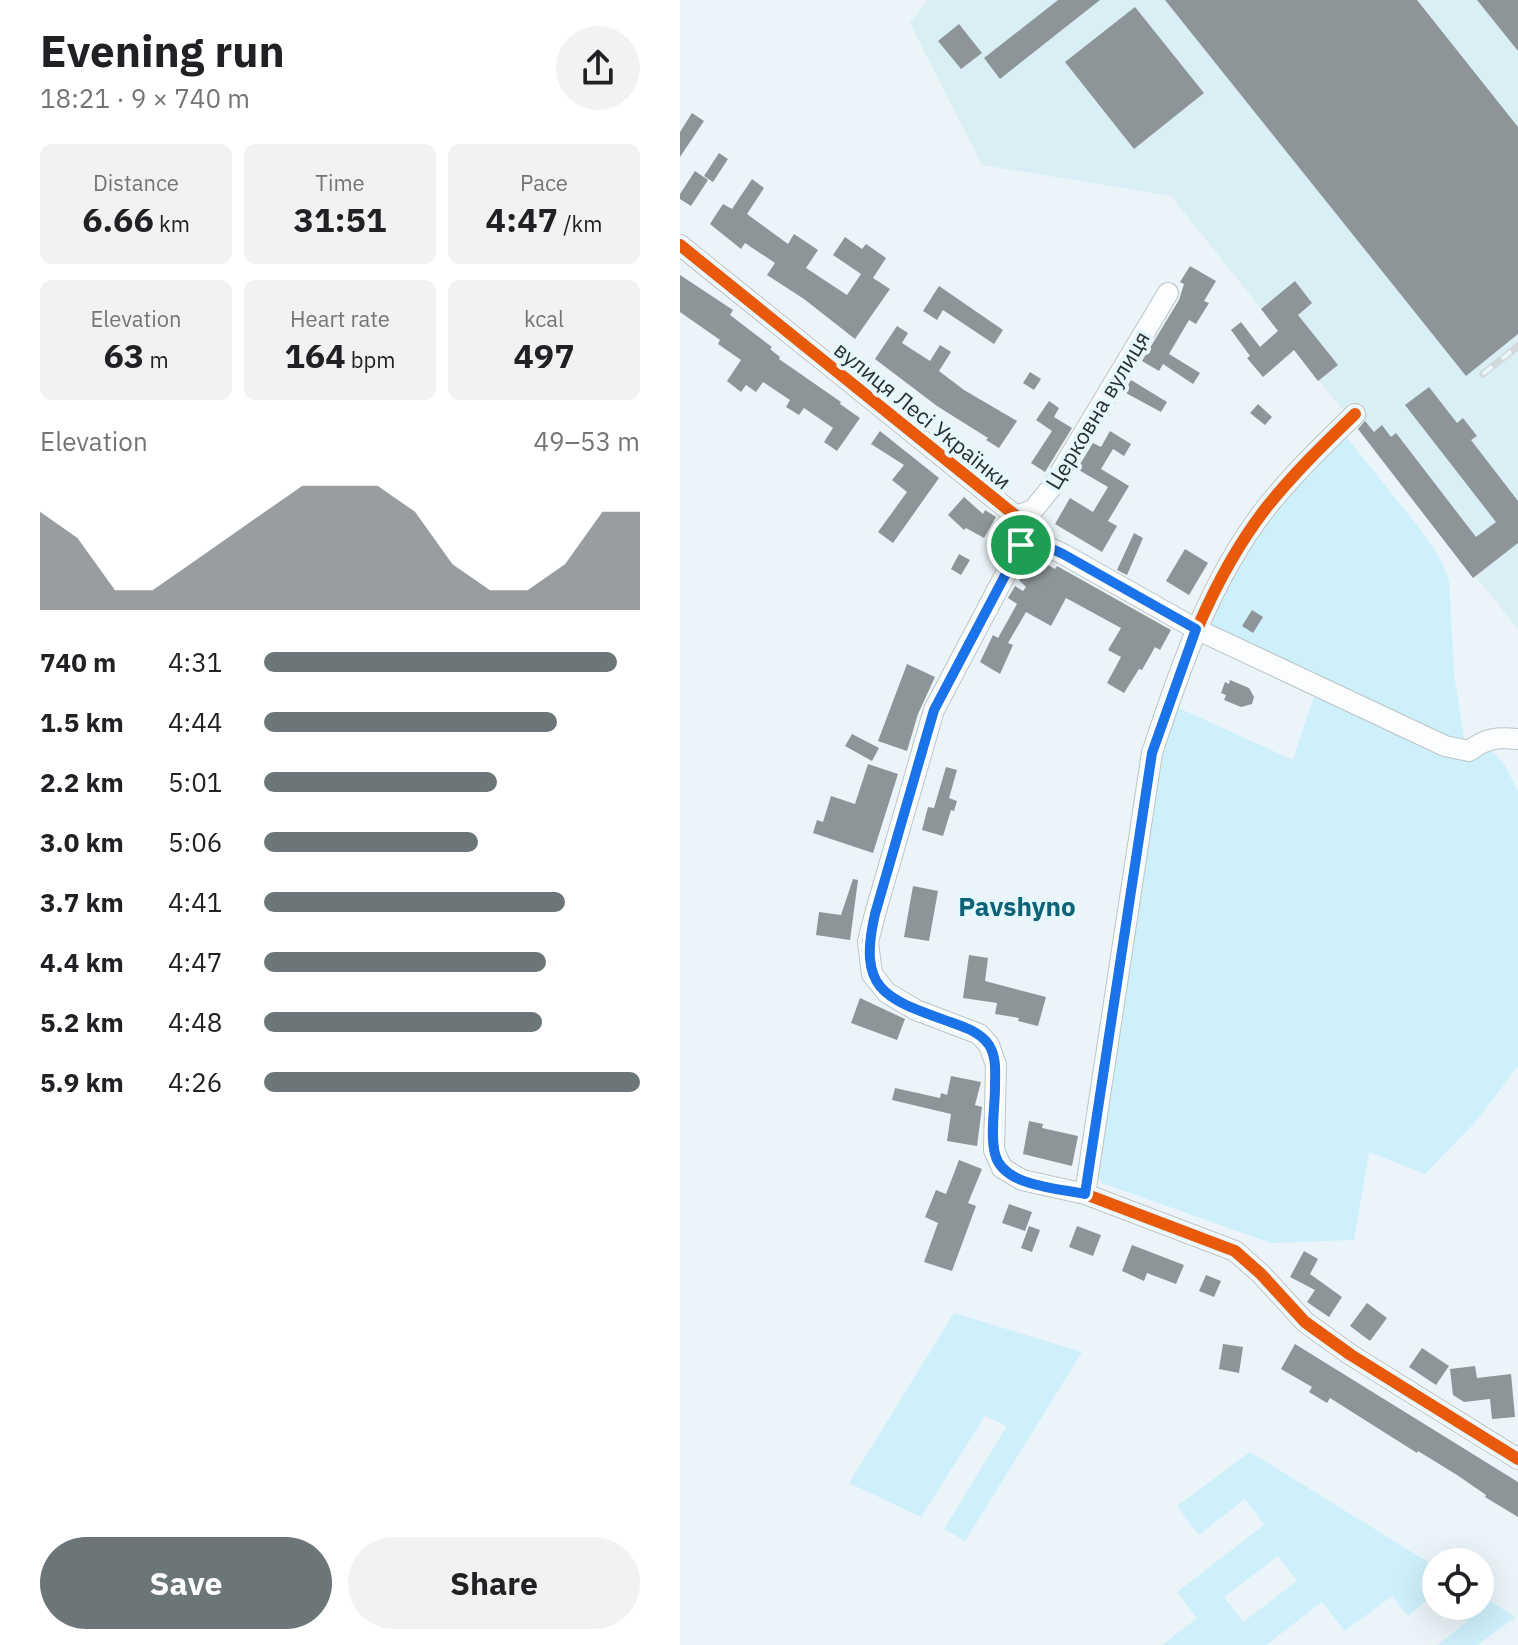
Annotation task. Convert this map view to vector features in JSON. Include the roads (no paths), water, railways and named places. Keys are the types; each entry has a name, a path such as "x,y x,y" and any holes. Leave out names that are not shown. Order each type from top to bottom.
{"street":[{"name":"вулиця Лесі Українки","path":"680,245 1016,516 1021,529 1021,545"},
{"name":"Церковна вулиця","path":"1016,516 1033,510 1051,488 1168,293"},
{"path":"1085,1194 1152,753 1196,629 1233,560 1265,509 1314,453 1355,414"},
{"path":"1518,739 1496,737 1483,741 1469,751 1445,746 1196,629 1063,554 1037,542 1021,545 934,710 868,942 869,964 878,985 887,993 916,1010 979,1034 989,1045 996,1065 994,1150 1002,1168 1022,1180 1085,1194 1235,1251 1305,1322 1351,1355 1518,1459"}],"railway":[{"path":"1483,374 1518,346"}],"district":[{"name":"Pavshyno","path":"1017,906"}]}
